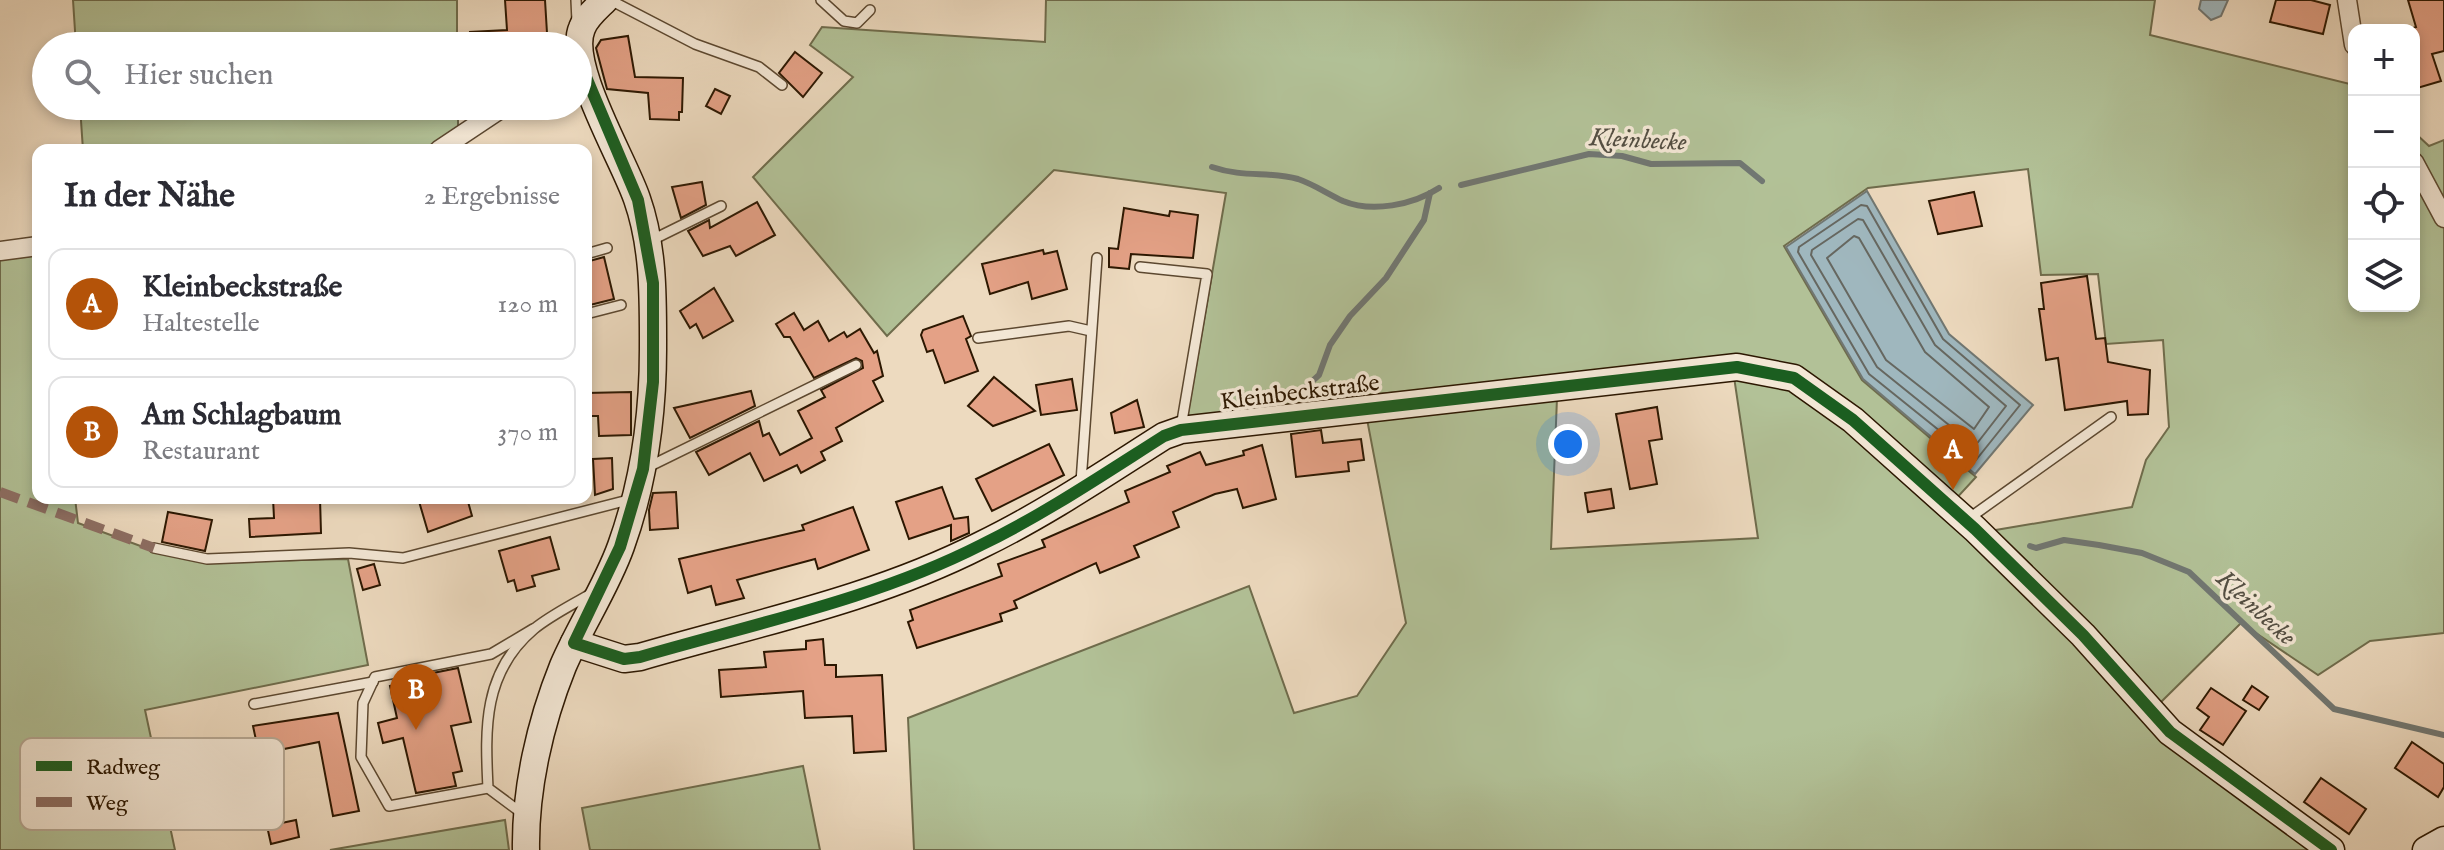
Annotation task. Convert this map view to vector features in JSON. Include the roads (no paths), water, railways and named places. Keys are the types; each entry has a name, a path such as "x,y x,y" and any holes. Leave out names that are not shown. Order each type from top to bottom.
{"street":[{"path":"581,32 582,27 607,0"},
{"path":"2347,0 2351,24"},
{"path":"526,850 526,816 541,736 574,643 620,547 643,469 653,382 653,283 638,200 592,94"},
{"path":"448,144 484,120"},
{"path":"2417,168 2444,218"},
{"path":"0,251 32,247"},
{"name":"Kleinbeckstraße","path":"574,643 624,659 640,657 893,582 980,546 1164,436 1181,430 1737,367 1794,378 1853,420 1965,521 2083,635 2170,732 2331,850"},
{"path":"2426,850 2444,840"}],"lane":[{"path":"576,0 578,32"},
{"path":"607,0 685,40 759,67 782,85"},
{"path":"821,0 844,21 857,23 870,10"},
{"path":"647,243 721,206"},
{"path":"592,252 607,248"},
{"path":"1080,489 1097,258"},
{"path":"1140,267 1207,274 1181,430"},
{"path":"592,312 621,305"},
{"path":"978,338 1069,326 1091,331"},
{"path":"643,469 856,365"},
{"path":"1965,521 2111,417"},
{"path":"154,548 207,559 349,553 403,558 635,498"},
{"path":"526,816 488,788 389,806 361,757 363,703 375,677 491,654 602,587"},
{"path":"488,788 485,729 490,694 505,666 533,629"},
{"path":"254,704 373,682"}],"water":[{"path":"2201,0 2228,0 2221,16 2211,20 2199,9"},
{"path":"1867,191 1949,334 2033,405 1975,474 1863,379 1786,247"}],"waterway":[{"name":"Kleinbecke","path":"1461,185 1589,154 1622,156 1651,164 1740,163 1762,181"},
{"name":"Kleinbecke","path":"1212,167 1298,179 1354,205 1379,207 1405,203 1439,188"},
{"name":"Kleinbecke","path":"1294,398 1319,375 1330,345 1350,316 1386,278 1424,220 1430,193"},
{"name":"Kleinbecke","path":"2030,546 2036,548 2064,540 2099,545 2142,553 2189,572 2334,709 2444,735"}],"place":[{"name":"Kleinbeckstraße","path":"1953,490"},
{"name":"Am Schlagbaum","path":"416,730"}]}
